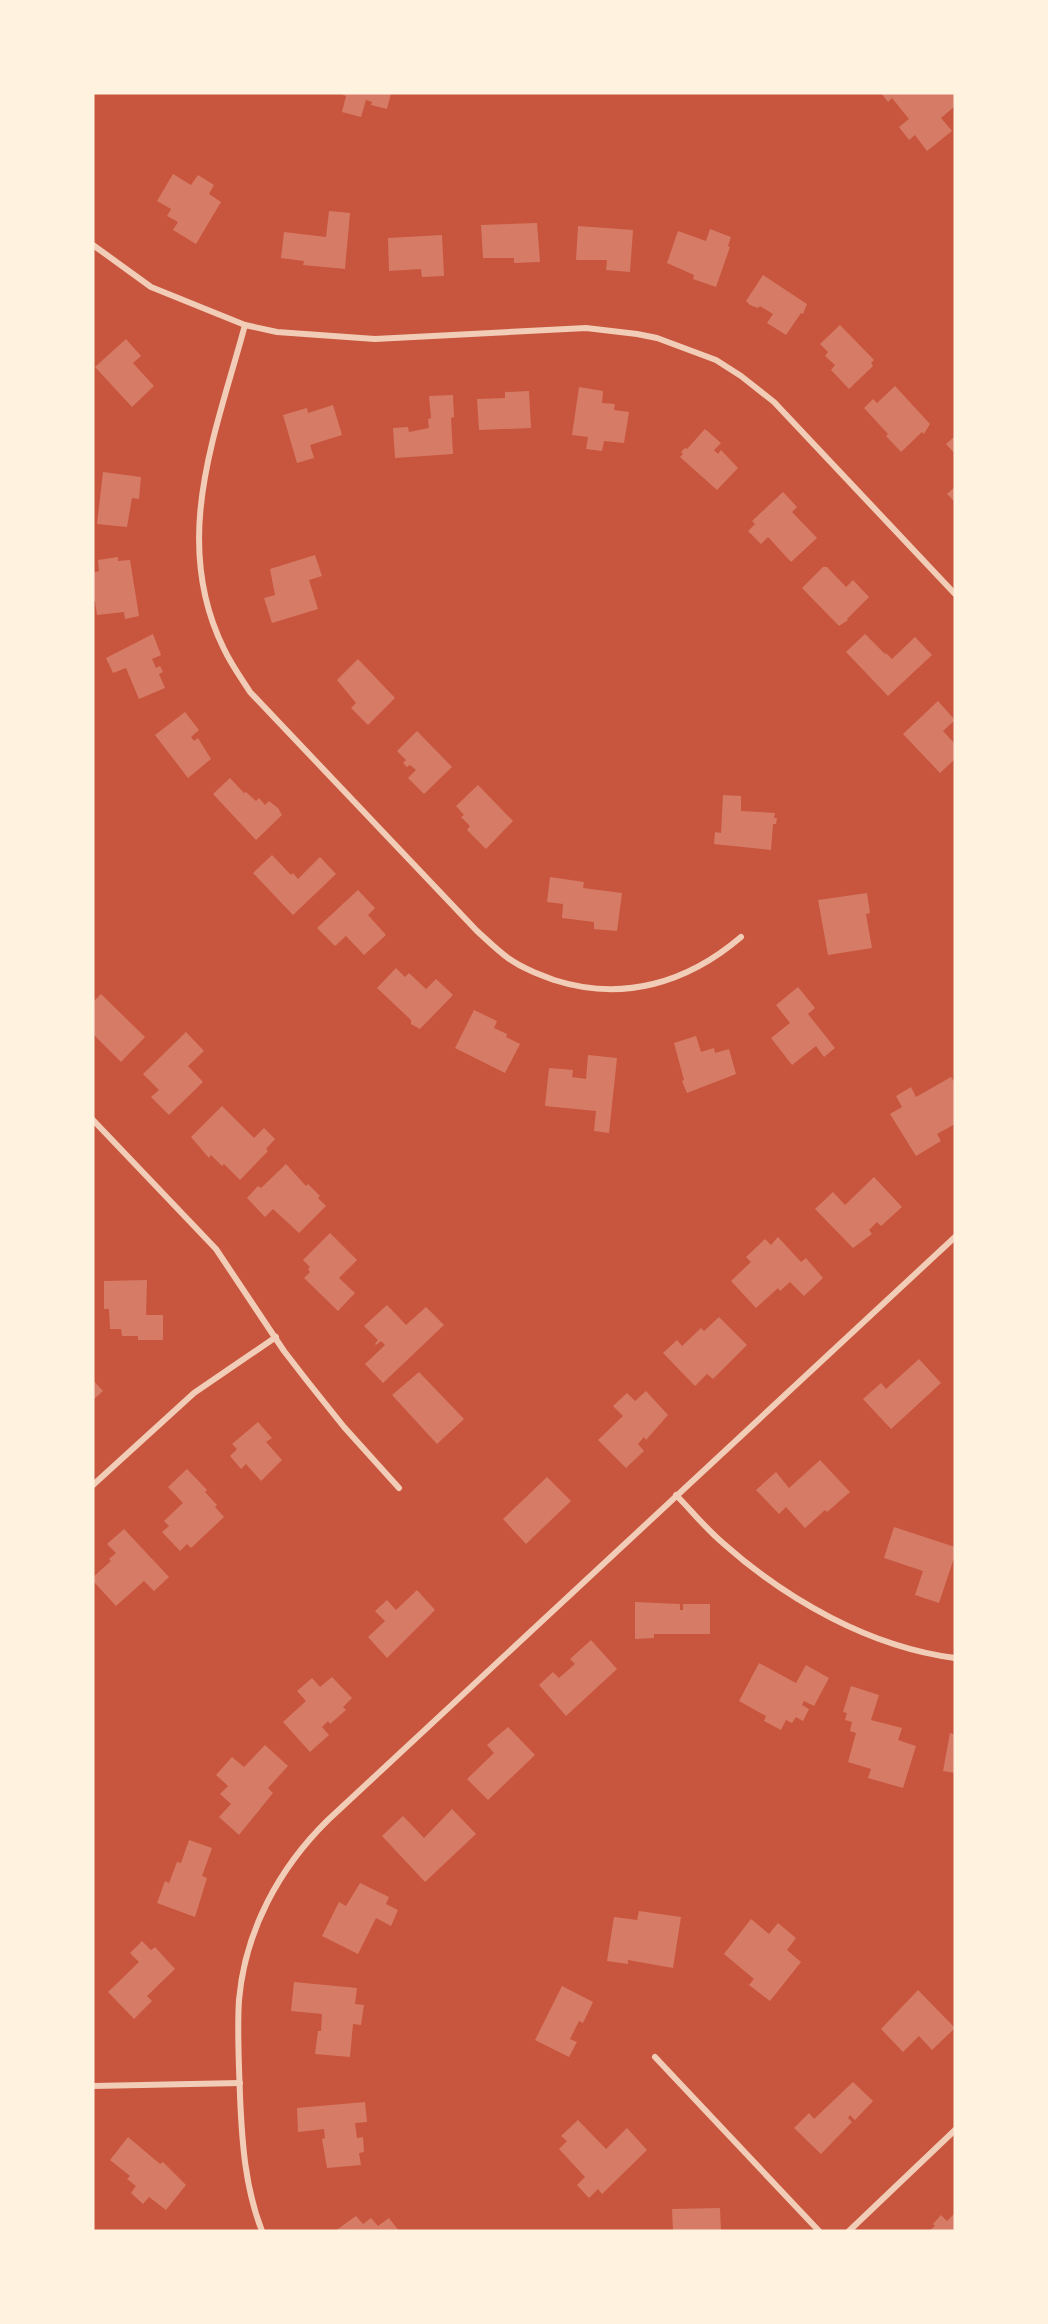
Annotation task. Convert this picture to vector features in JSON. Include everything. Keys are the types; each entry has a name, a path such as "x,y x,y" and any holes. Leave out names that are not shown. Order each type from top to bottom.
{"street":[{"path":"93,245 151,286 245,325 277,332 375,339 586,328 647,335 716,360 774,402 955,594"},
{"path":"245,325 207,466 200,497 198,527 200,569 209,609 223,648 250,692 477,931 509,958 536,973 586,988 638,987 669,980 698,968 741,937"},
{"path":"93,1120 216,1249 284,1351 344,1427 399,1488"},
{"path":"262,2231 255,2213 243,2152 239,2004 246,1961 256,1929 269,1898 298,1852 328,1820 955,1237"},
{"path":"93,1485 194,1393 276,1337"},
{"path":"676,1495 725,1545 791,1595 836,1620 874,1636 914,1649 955,1658"},
{"path":"655,2057 819,2231"},
{"path":"93,2086 240,2083"},
{"path":"849,2231 955,2130"}],"building":[{"path":"339,93 391,93 387,109 371,105 372,102 366,100 361,117 342,112 346,96"},
{"path":"881,93 955,93 955,106 941,118 952,131 927,151 915,135 909,140 899,127 909,119 892,98 888,102"},
{"path":"173,174 191,185 198,175 214,185 209,194 221,202 196,244 173,230 178,222 167,216 171,209 157,201"},
{"path":"329,211 350,213 345,269 303,265 304,261 281,258 284,232 326,237"},
{"path":"537,223 540,262 514,263 514,258 483,258 481,225"},
{"path":"578,226 633,230 630,272 606,270 607,260 576,260"},
{"path":"710,229 731,237 728,246 730,247 716,287 693,279 694,275 667,263 678,231 706,241"},
{"path":"442,235 444,276 422,277 421,269 389,271 388,238"},
{"path":"763,275 807,304 803,314 801,313 786,335 767,323 773,314 760,306 758,308 750,305 746,301"},
{"path":"840,325 874,360 871,363 873,366 849,389 831,370 835,365 825,356 828,352 820,344"},
{"path":"126,339 141,356 133,363 154,386 132,407 95,367"},
{"path":"895,386 930,424 924,434 922,432 901,452 864,408 873,399 877,403"},
{"path":"579,387 603,391 602,403 615,404 614,410 629,412 624,443 604,441 602,451 586,449 588,437 572,435"},
{"path":"529,391 531,428 479,430 477,399 505,398 505,392"},
{"path":"453,395 454,417 451,418 453,454 395,458 393,428 408,427 409,432 429,428 428,419 431,418 429,396"},
{"path":"333,405 342,435 310,445 314,458 297,463 283,415 307,408 308,413"},
{"path":"705,429 721,443 714,450 718,454 721,450 738,468 717,490 680,457 683,454 681,452 687,449"},
{"path":"955,436 955,454 946,444"},
{"path":"103,472 141,477 139,499 132,498 127,527 97,524"},
{"path":"955,487 955,502 947,494"},
{"path":"783,492 797,507 792,512 817,538 791,562 768,537 761,544 748,531 755,524 752,521"},
{"path":"315,555 322,576 309,580 318,609 272,623 264,598 275,595 270,569"},
{"path":"118,557 118,561 130,560 139,616 125,619 124,612 97,615 95,601 93,601 93,573 99,571 98,560"},
{"path":"823,567 827,567 846,587 853,580 869,597 848,620 839,626 802,588"},
{"path":"153,634 161,655 152,659 156,668 160,666 163,672 159,674 165,688 139,699 126,668 113,673 106,658"},
{"path":"865,634 892,659 915,637 932,655 888,696 846,652"},
{"path":"358,659 395,698 368,725 351,708 356,703 337,680"},
{"path":"938,701 955,720 943,731 955,744 955,759 940,773 903,734"},
{"path":"185,712 199,730 191,737 194,741 198,738 211,759 188,778 155,735"},
{"path":"417,731 452,767 424,794 408,778 416,770 403,763 406,760 397,751"},
{"path":"230,778 244,793 246,792 256,801 259,798 265,805 269,801 278,808 282,815 256,840 213,794"},
{"path":"478,785 513,821 486,849 467,830 470,826 461,817 464,815 456,806"},
{"path":"723,795 741,796 741,811 775,813 774,818 777,818 776,824 773,824 771,850 714,844 715,832 721,833"},
{"path":"272,855 291,875 293,873 298,879 320,857 336,874 293,915 253,873"},
{"path":"550,877 584,882 583,888 622,893 617,931 594,929 594,922 562,918 563,904 547,902"},
{"path":"358,890 375,908 368,915 386,935 364,955 346,936 335,946 317,928"},
{"path":"867,893 870,913 866,914 872,948 828,955 818,900"},
{"path":"396,968 405,977 409,973 426,989 436,979 453,995 420,1029 411,1024 411,1020 377,988"},
{"path":"798,987 815,1008 808,1014 835,1048 824,1057 816,1046 792,1065 771,1038 790,1023 776,1005"},
{"path":"101,994 145,1037 121,1062 93,1034 93,1002"},
{"path":"474,1010 497,1021 494,1028 520,1044 505,1073 455,1048"},
{"path":"186,1032 204,1051 188,1066 203,1082 169,1115 151,1097 159,1090 143,1074"},
{"path":"696,1036 701,1052 714,1048 715,1053 729,1049 736,1074 687,1093 682,1081 684,1080 674,1043"},
{"path":"588,1055 617,1058 609,1133 594,1131 596,1111 545,1106 549,1068 573,1070 572,1077 586,1079"},
{"path":"951,1077 955,1083 955,1124 937,1134 941,1141 916,1156 890,1114 902,1107 896,1096 911,1087 916,1097"},
{"path":"222,1106 254,1138 264,1128 275,1139 266,1149 268,1151 240,1180 224,1164 222,1166 211,1155 209,1158 191,1137"},
{"path":"286,1164 306,1186 308,1184 320,1196 318,1198 326,1206 299,1233 273,1209 265,1217 247,1198 258,1186 261,1188"},
{"path":"874,1177 902,1207 881,1226 877,1222 869,1230 872,1234 853,1248 815,1209 833,1192 845,1205"},
{"path":"330,1233 357,1260 339,1278 355,1293 338,1311 304,1278 310,1272 308,1269 310,1267 303,1260"},
{"path":"778,1237 801,1262 806,1258 823,1278 804,1296 790,1282 780,1291 778,1288 756,1308 731,1281 751,1262 746,1257 765,1239 771,1245"},
{"path":"147,1280 146,1315 163,1315 163,1340 138,1340 138,1336 122,1336 121,1329 110,1329 109,1309 104,1309 104,1281"},
{"path":"387,1305 406,1325 426,1307 444,1325 383,1383 365,1364 385,1345 381,1341 376,1345 378,1340 364,1326"},
{"path":"719,1317 747,1345 713,1379 707,1374 695,1386 663,1353 677,1340 682,1346 701,1328 704,1331"},
{"path":"919,1359 941,1383 891,1429 863,1399 881,1383 886,1389"},
{"path":"419,1372 464,1419 437,1444 392,1395"},
{"path":"93,1380 103,1391 93,1400"},
{"path":"646,1391 668,1415 646,1440 644,1437 638,1444 644,1451 626,1468 598,1440 623,1416 613,1406 627,1393 635,1401"},
{"path":"258,1422 272,1438 266,1442 282,1460 261,1481 246,1464 241,1469 230,1456 237,1449 232,1444"},
{"path":"820,1460 850,1492 805,1528 786,1507 779,1514 756,1490 776,1472 789,1488"},
{"path":"187,1469 207,1490 205,1492 224,1517 191,1548 187,1544 180,1551 162,1532 169,1526 164,1521 183,1503 168,1487"},
{"path":"547,1477 571,1501 526,1544 503,1519"},
{"path":"894,1527 955,1547 955,1555 939,1603 915,1595 923,1571 884,1558"},
{"path":"124,1529 169,1577 154,1591 144,1581 116,1606 93,1581 93,1577 111,1561 109,1559 116,1553 107,1544"},
{"path":"417,1590 435,1610 387,1658 368,1637 385,1621 375,1611 387,1600 396,1610"},
{"path":"635,1602 680,1604 680,1610 683,1610 683,1604 710,1604 710,1634 654,1634 654,1638 635,1639"},
{"path":"591,1640 617,1669 566,1716 539,1685 553,1672 559,1678 575,1664 570,1659"},
{"path":"759,1663 796,1683 806,1665 829,1678 814,1706 804,1701 802,1705 809,1709 803,1721 796,1717 792,1723 786,1720 781,1730 764,1721 766,1716 739,1701"},
{"path":"332,1677 352,1698 343,1707 346,1710 330,1724 328,1721 322,1727 329,1735 310,1752 283,1722 306,1701 297,1691 312,1678 320,1687"},
{"path":"851,1686 879,1695 871,1720 902,1728 898,1740 916,1746 903,1788 868,1778 871,1769 848,1762 856,1733 850,1731 852,1722 845,1720 847,1713 843,1712"},
{"path":"508,1727 535,1755 488,1800 467,1779 494,1753 487,1745"},
{"path":"950,1733 955,1735 955,1773 943,1771"},
{"path":"265,1745 288,1766 268,1788 273,1793 239,1835 219,1817 231,1804 220,1794 228,1786 216,1775 232,1757 244,1767"},
{"path":"452,1809 476,1834 425,1882 382,1836 403,1816 424,1838"},
{"path":"189,1840 212,1848 202,1876 207,1878 195,1917 157,1903 165,1881 169,1883 177,1862 181,1863"},
{"path":"360,1883 389,1897 386,1904 398,1910 391,1926 376,1918 358,1954 322,1936 339,1902 346,1906"},
{"path":"639,1911 681,1917 673,1968 628,1960 628,1964 607,1961 614,1917 637,1920"},
{"path":"751,1919 769,1934 778,1923 796,1938 787,1950 801,1962 770,2001 749,1985 754,1979 724,1954"},
{"path":"142,1941 151,1950 155,1947 175,1969 147,1996 152,2001 134,2019 108,1992 139,1962 130,1953"},
{"path":"294,1982 357,1988 355,2004 364,2005 361,2025 353,2024 350,2057 315,2054 318,2031 321,2031 322,2014 291,2011"},
{"path":"562,1986 593,2002 583,2023 579,2021 570,2039 577,2042 569,2057 535,2040"},
{"path":"918,1990 955,2028 932,2050 919,2036 903,2052 881,2029"},
{"path":"853,2082 873,2101 855,2120 850,2115 848,2118 852,2122 821,2154 794,2128 809,2113 814,2119"},
{"path":"365,2102 367,2122 355,2123 357,2138 363,2137 364,2152 359,2153 361,2165 327,2168 322,2139 325,2138 324,2129 298,2132 297,2108"},
{"path":"578,2120 606,2149 627,2128 647,2150 602,2194 598,2189 589,2198 577,2185 585,2177 559,2149 567,2141 561,2136"},
{"path":"128,2137 160,2164 163,2162 186,2185 166,2210 149,2197 143,2204 131,2193 136,2186 127,2179 130,2176 110,2160"},
{"path":"720,2208 721,2231 673,2231 672,2209"},
{"path":"955,2213 955,2231 929,2231 941,2215 947,2221"},
{"path":"356,2216 363,2224 371,2218 378,2226 389,2218 399,2231 335,2231"}]}
